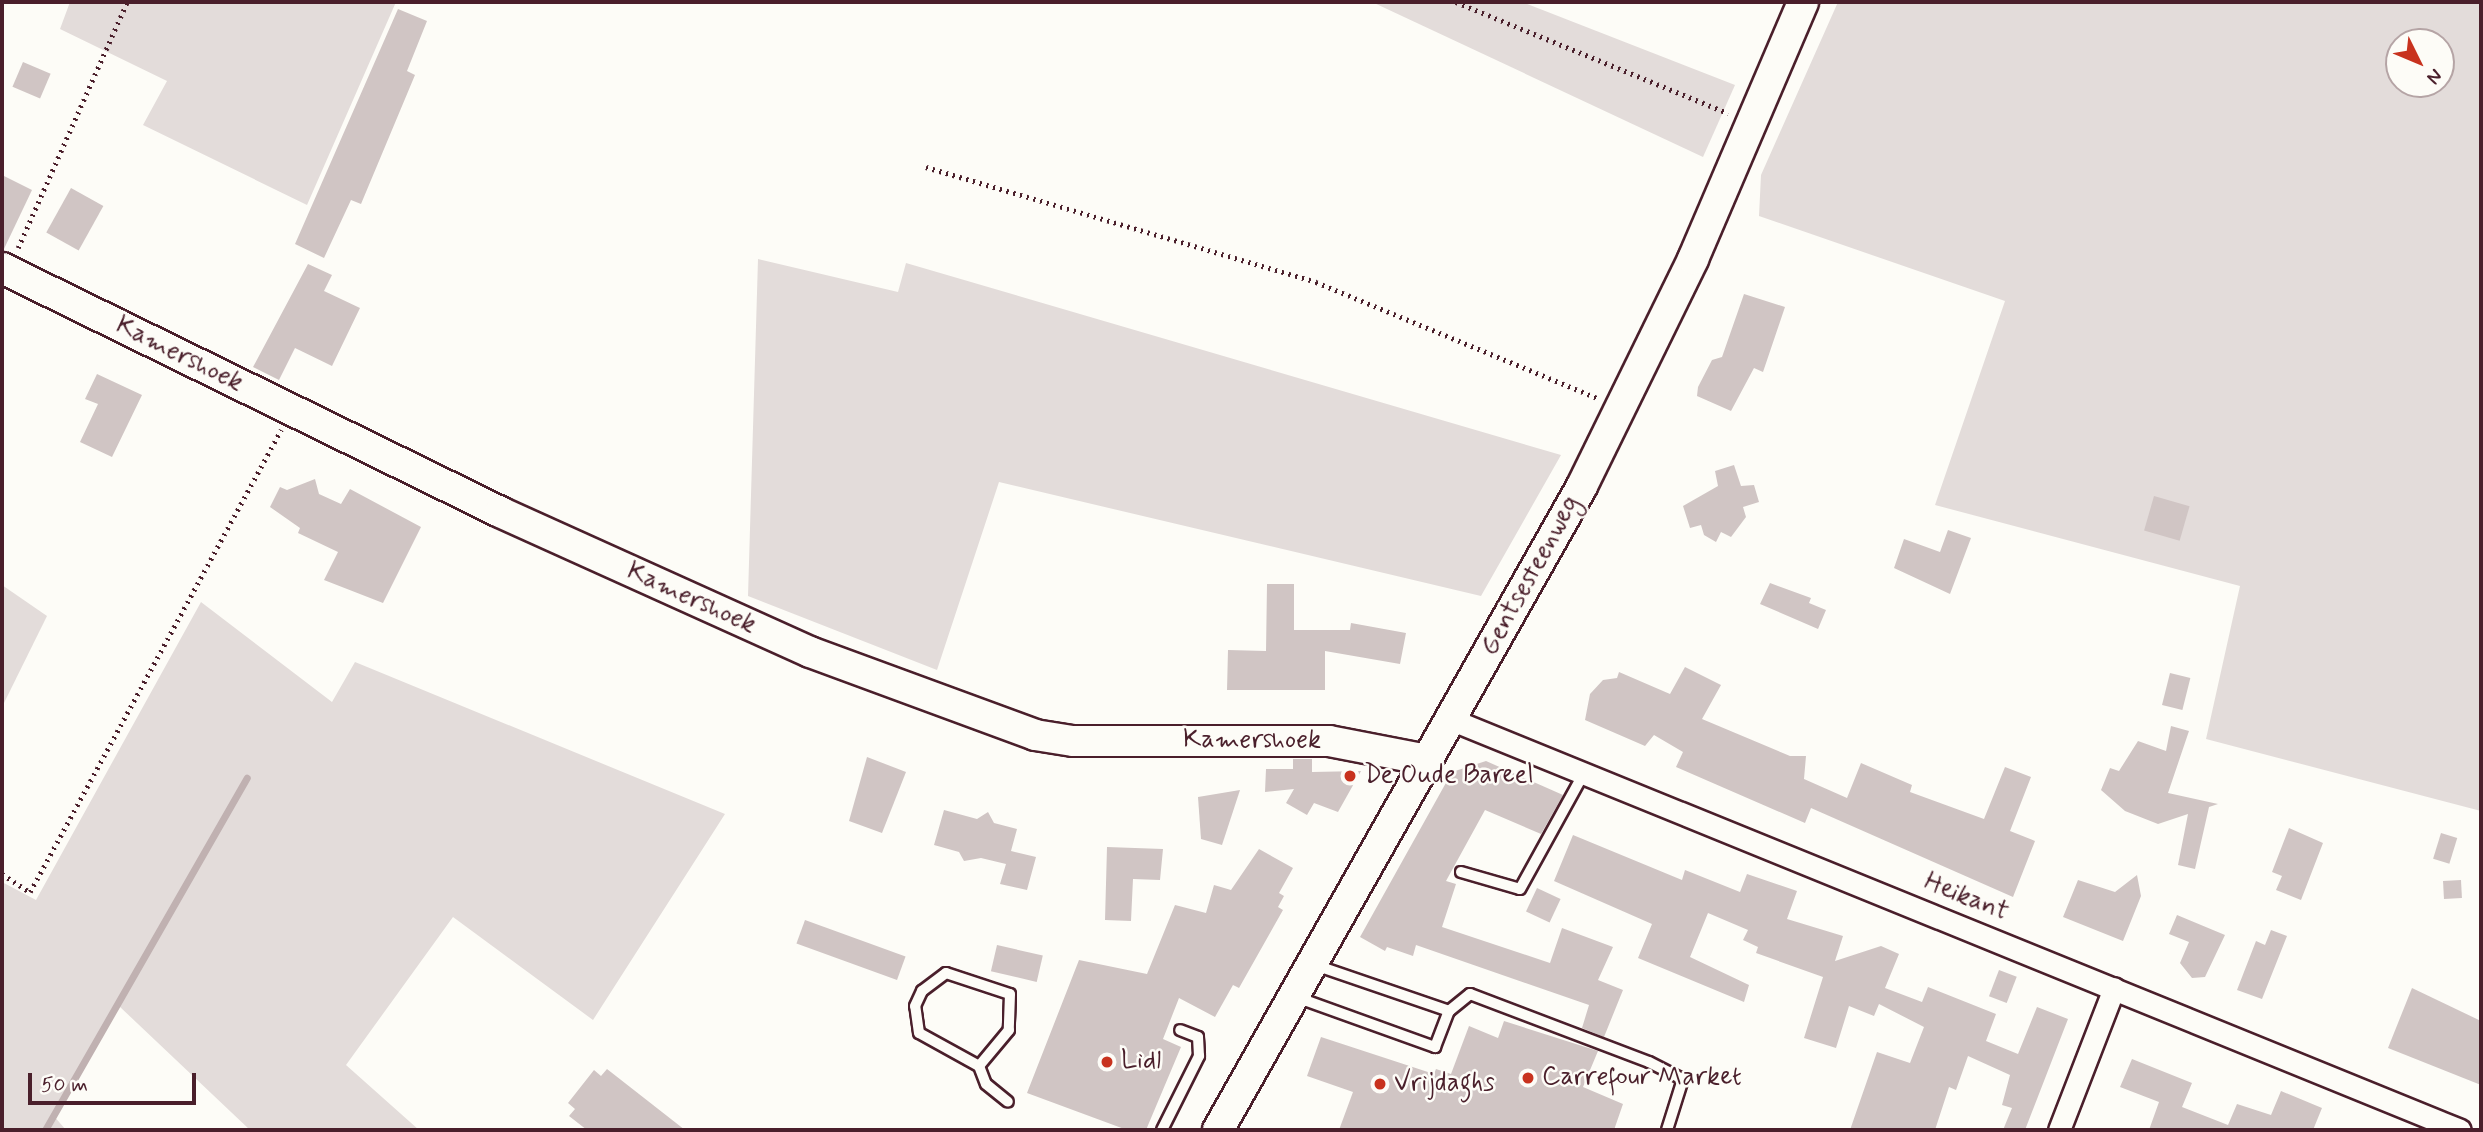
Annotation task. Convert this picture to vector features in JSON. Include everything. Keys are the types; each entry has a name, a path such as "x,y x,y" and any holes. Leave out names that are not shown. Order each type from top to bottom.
{"street":[{"name":"Gentsesteenweg","path":"1218,1130 1451,719 1620,407 1752,122 1803,2"},
{"name":"Kamershoek","path":"5,270 292,410 810,652 1035,735 1073,741 1329,741 1427,760"},
{"name":"Heikant","path":"1451,719 2460,1130"},
{"path":"2059,1130 2114,988"}],"lane":[{"path":"1461,872 1520,889 1584,773"},
{"path":"1312,964 1449,1011"},
{"path":"979,1066 1009,1030 1010,994 946,974 922,990 915,1006 919,1033 979,1066 986,1084 1008,1102"},
{"path":"1294,996 1435,1047 1449,1011 1470,994 1683,1079 1667,1130"},
{"path":"1162,1130 1199,1056 1198,1037 1180,1030"}],"path":[{"path":"5,270 127,2"},
{"path":"1456,2 1752,122"},
{"path":"926,167 1316,282 1620,407"},
{"path":"2,874 30,892 292,410"}],"shaded area":[{"path":"70,2 396,2 307,205 143,125 167,81 60,29"},
{"path":"1372,2 1522,2 1735,85 1703,157"},
{"path":"1838,2 2481,2 2481,811 2206,739 2240,586 1935,505 2005,301 1759,216 1761,175"},
{"path":"758,259 898,292 906,263 1561,455 1481,596 999,482 937,670 748,596"},
{"path":"2,585 47,616 2,707"},
{"path":"201,602 332,702 355,662 725,814 593,1020 453,917 346,1065 419,1130 250,1130 119,1006 53,1115 66,1130 2,1130 2,882 36,900"}],"building":[{"path":"398,9 427,21 407,71 415,75 361,204 351,200 324,258 295,244"},
{"path":"23,62 51,74 40,99 12,87"},
{"path":"2,175 32,190 3,251 2,251"},
{"path":"71,188 103,206 79,251 46,233"},
{"path":"308,264 332,275 324,291 360,308 332,366 295,348 279,380 253,367"},
{"path":"1744,294 1785,307 1763,372 1754,368 1731,411 1697,396 1698,387 1712,360 1722,357"},
{"path":"97,374 142,395 112,457 80,442 98,404 85,399"},
{"path":"1734,465 1741,486 1754,485 1759,502 1743,507 1746,517 1731,537 1721,532 1716,542 1704,535 1701,525 1690,528 1683,506 1718,486 1715,471"},
{"path":"315,479 319,494 341,504 350,489 421,527 383,603 324,580 338,552 298,533 300,528 270,507 280,487 287,490"},
{"path":"2154,496 2190,506 2180,541 2144,531"},
{"path":"1948,530 1971,538 1950,594 1894,568 1904,539 1940,552"},
{"path":"1770,583 1811,598 1809,603 1826,610 1818,629 1760,604"},
{"path":"1267,584 1294,584 1294,630 1350,630 1351,623 1406,633 1400,664 1325,651 1325,690 1227,690 1228,650 1266,651"},
{"path":"1685,667 1721,685 1702,719 1790,756 1806,756 1804,779 1847,798 1861,763 1912,785 1910,792 1984,819 2005,767 2031,777 2010,831 2035,841 2013,897 1811,808 1805,823 1676,767 1683,752 1654,735 1645,746 1585,720 1590,694 1603,680 1617,678 1619,672 1670,694"},
{"path":"2170,673 2190,678 2182,710 2162,705"},
{"path":"2171,726 2189,731 2168,793 2218,804 2209,807 2195,869 2178,865 2188,814 2158,824 2125,811 2101,790 2110,768 2119,771 2138,741 2166,751"},
{"path":"867,757 906,772 882,833 849,821"},
{"path":"1293,759 1312,759 1312,772 1361,771 1338,812 1314,803 1307,815 1286,803 1294,789 1265,792 1266,769 1293,769"},
{"path":"1486,761 1563,795 1541,834 1485,810 1446,881 1456,884 1442,927 1550,963 1562,928 1613,947 1598,980 1623,990 1604,1037 1582,1028 1589,1005 1416,945 1413,956 1387,947 1385,951 1360,937 1452,772"},
{"path":"1240,790 1222,845 1201,839 1198,797"},
{"path":"944,810 977,819 988,812 994,823 1017,829 1011,851 1036,857 1027,890 1000,884 1006,864 981,858 964,861 959,852 934,845"},
{"path":"2289,828 2323,843 2301,900 2276,890 2282,876 2272,872"},
{"path":"2441,833 2457,838 2449,864 2433,859"},
{"path":"1573,835 1682,880 1685,870 1740,892 1747,874 1797,891 1787,919 1843,936 1835,961 1881,946 1899,954 1885,988 1922,1002 1928,987 1996,1014 1986,1041 2018,1054 2037,1007 2068,1019 2025,1130 2003,1130 2012,1108 2002,1105 2010,1075 1968,1056 1956,1090 1949,1087 1935,1130 1850,1130 1877,1052 1910,1063 1924,1027 1879,1004 1874,1016 1849,1006 1836,1048 1804,1038 1823,977 1756,953 1758,947 1743,940 1748,930 1708,913 1690,957 1749,985 1744,1002 1638,958 1652,924 1554,881"},
{"path":"1107,847 1163,849 1160,880 1133,879 1131,921 1105,920"},
{"path":"1259,849 1293,868 1279,893 1284,896 1278,907 1283,910 1239,988 1233,985 1215,1017 1179,998 1163,1039 1181,1047 1146,1130 1127,1130 1027,1093 1079,960 1147,974 1175,905 1206,913 1214,885 1231,890"},
{"path":"2137,875 2141,896 2123,941 2063,917 2078,880 2115,892"},
{"path":"2461,880 2462,898 2444,899 2443,881"},
{"path":"1537,888 1561,899 1550,923 1526,912"},
{"path":"2177,915 2225,935 2205,977 2192,978 2180,963 2189,942 2169,934"},
{"path":"805,920 906,957 897,980 796,943"},
{"path":"2271,930 2287,936 2262,999 2237,990 2256,941 2265,945"},
{"path":"997,945 1043,956 1037,982 991,971"},
{"path":"1999,970 2017,977 2007,1003 1989,996"},
{"path":"2412,988 2481,1021 2481,1085 2388,1048"},
{"name":"Carrefour Market","path":"1504,1021 1598,1051 1583,1087 1623,1104 1614,1130 1339,1130 1353,1092 1307,1076 1321,1037 1434,1074 1436,1069 1451,1074 1469,1026 1498,1038"},
{"path":"2132,1059 2192,1083 2182,1107 2228,1125 2237,1104 2271,1115 2281,1091 2322,1108 2313,1130 2149,1130 2159,1102 2120,1087"},
{"path":"607,1069 685,1130 587,1130 569,1116 575,1109 568,1103 594,1070 601,1076"}],"waterway":[{"path":"45,1130 247,778"}],"place":[{"name":"De Oude Bareel","path":"1350,776"},
{"name":"Lidl","path":"1107,1062"},
{"name":"Carrefour Market","path":"1528,1078"},
{"name":"Vrijdaghs","path":"1380,1084"}]}
